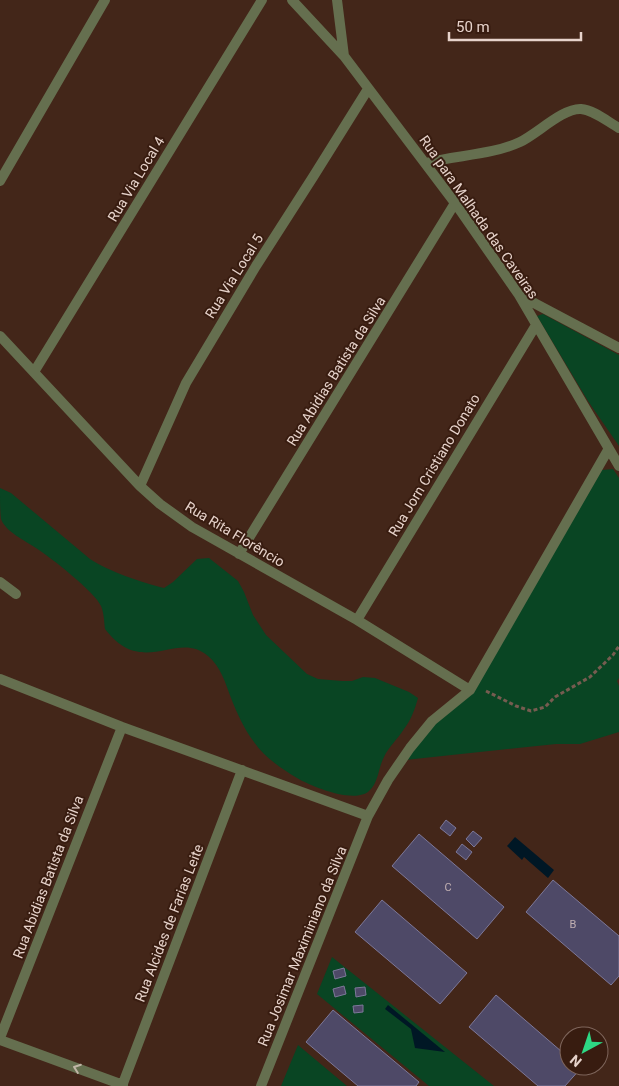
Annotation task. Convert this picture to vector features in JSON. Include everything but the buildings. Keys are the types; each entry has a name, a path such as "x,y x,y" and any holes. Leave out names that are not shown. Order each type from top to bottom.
{"street":[{"path":"0,180 105,0"},
{"name":"Rua Via Local 4","path":"34,372 262,0"},
{"name":"Rua para Malhada das Caveiras","path":"292,0 344,56 455,203 519,295 619,466"},
{"path":"337,0 344,56"},
{"name":"Rua Via Local 5","path":"140,486 186,383 256,266 368,89"},
{"path":"426,163 504,148 521,142 564,114 581,109 619,128"},
{"name":"Rua Abidias Batista da Silva","path":"239,554 455,203"},
{"path":"519,295 619,348"},
{"name":"Rua Jorn Cristiano Donato","path":"356,620 536,325"},
{"name":"Rua Rita Florêncio","path":"0,336 140,486 192,527 471,687"},
{"path":"471,687 608,450"},
{"path":"0,582 16,594"},
{"path":"0,678 122,727 368,816"},
{"name":"Rua Josimar Maximiniano da Silva","path":"261,1086 368,816 388,780 410,748 432,721 471,687"},
{"name":"Rua Abidias Batista da Silva","path":"0,1039 122,727"},
{"name":"Rua Alcides de Farias Leite","path":"123,1086 242,770"},
{"path":"0,1039 123,1086"}],"path":[{"path":"471,687 531,711 546,707 554,696 590,676 619,646"}],"green space":[{"path":"543,314 619,355 619,446 588,401 537,316"},
{"path":"613,469 619,478 619,678 617,681 619,686 619,732 580,744 556,744 405,760 430,728 473,691 602,470"},
{"path":"0,488 11,493 90,559 106,568 136,580 164,588 197,559 209,558 238,581 253,615 266,635 307,674 318,679 342,681 352,681 363,677 375,678 409,692 418,698 409,722 388,749 377,779 369,791 363,795 354,796 333,793 304,782 263,753 247,732 222,675 208,656 196,649 184,647 159,651 133,651 119,643 105,629 101,606 90,592 61,567 3,524 1,519"},
{"path":"332,957 494,1086 429,1086 317,994"},
{"path":"298,1045 347,1086 281,1086"}],"water":[{"path":"515,837 554,870 548,878 524,857 522,860 507,846"},
{"path":"388,1005 445,1052 415,1048 411,1029 385,1009"}]}
